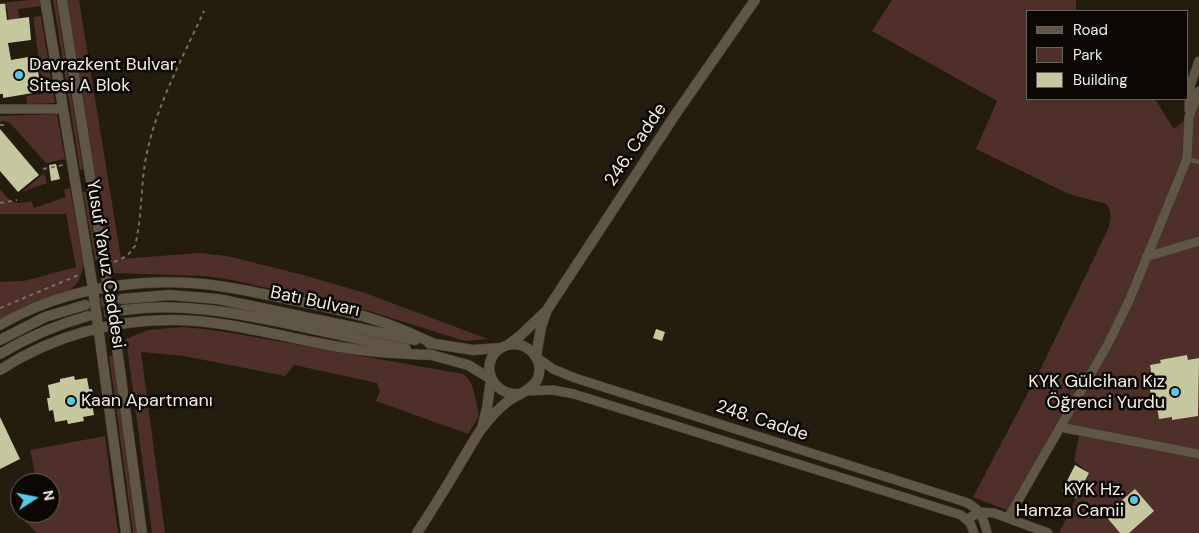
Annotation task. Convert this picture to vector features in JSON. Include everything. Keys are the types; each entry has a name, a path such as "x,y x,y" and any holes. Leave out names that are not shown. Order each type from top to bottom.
{"street":[{"name":"Yusuf Yavuz Caddesi","path":"46,0 99,328 126,533"},
{"name":"Yusuf Yavuz Caddesi","path":"62,0 114,326 142,533"},
{"name":"246. Cadde","path":"504,347 521,335 547,310 647,156 755,0"},
{"path":"1008,518 1108,344 1129,301 1187,159 1190,86 1199,61"},
{"path":"1189,117 1199,91"},
{"path":"0,109 63,109"},
{"path":"75,182 90,180"},
{"path":"1146,257 1199,241"},
{"path":"0,325 44,304 93,289 173,282 234,288 361,316 403,330 435,344"},
{"name":"Batı Bulvarı","path":"122,299 170,295 218,299 435,344 473,350 504,347"},
{"path":"0,340 45,317 86,305"},
{"name":"Batı Bulvarı","path":"124,310 149,306 218,310 432,355 468,365 491,379"},
{"name":"246. Cadde","path":"536,357 541,327 547,310"},
{"path":"0,354 49,328 88,316"},
{"path":"0,370 37,348 75,334 99,328 161,320 214,323 363,350 432,355"},
{"path":"417,533 482,428 497,412 532,387 537,380 539,372 536,357 524,346 516,344 504,347 494,354 490,362 489,371 491,379 503,392 510,394 522,393"},
{"name":"248. Cadde","path":"536,357 553,369 575,378 965,502 980,512 994,513 1008,518 1028,530 1048,533"},
{"path":"482,428 491,379"},
{"name":"248. Cadde","path":"522,393 553,390 574,394 961,515 967,519"},
{"path":"1060,427 1199,454"},
{"path":"974,533 967,519 980,512 987,533"}],"lane":[{"path":"1187,159 1199,162"}],"path":[{"path":"104,264 127,256 135,246 148,149 153,128 162,103 204,11"},
{"path":"0,125 5,125"},
{"path":"43,169 66,164"},
{"path":"0,203 17,200"},
{"path":"0,308 90,270"}],"green space":[{"path":"40,0 40,6 18,9 22,39 11,36 7,8 0,9 0,3"},
{"path":"53,0 56,0 83,169 80,170"},
{"path":"67,0 79,0 121,259 199,253 227,256 365,293 488,339 465,341 369,311 232,280 205,276 112,273"},
{"path":"892,0 1076,0 1076,10 1026,10 1026,100 1156,100 1174,129 1189,117 1199,91 1199,533 1059,533 1089,473 1074,461 1080,431 1061,427 1012,512 973,497 1041,368 1109,227 1110,212 1106,204 1069,194 976,149 997,101 872,31"},
{"path":"41,16 55,103 27,104 26,96 41,94 40,91 43,90 33,17"},
{"path":"57,114 65,159 46,163 10,123 0,122 0,116"},
{"path":"44,173 47,183 22,192"},
{"path":"70,188 84,266 78,282 69,291 0,321 0,282 24,281 76,267 66,214 0,214 0,189 13,202 31,201 34,208 66,197 64,190"},
{"path":"83,192 86,192 98,260 95,260"},
{"path":"182,327 232,333 463,374 473,387 479,416 468,434 376,401 380,391 377,383 294,365 285,376 184,356 141,352 165,533 152,533 126,339 148,330"},
{"path":"113,355 137,533 133,533 109,356"},
{"path":"105,436 118,533 37,533 27,523 60,523 60,473 35,473 30,450"}],"building":[{"path":"0,4 5,4 7,20 29,17 31,40 8,43 11,60 34,56 41,89 39,89 39,92 3,98 3,94 0,94"},
{"path":"0,129 39,175 18,192 0,171"},
{"path":"56,164 60,179 51,181 49,165"},
{"path":"656,329 665,332 662,341 653,338"},
{"name":"KYK Gülcihan Kız Öğrenci Yurdu","path":"1187,355 1188,360 1199,358 1198,416 1172,420 1172,417 1159,419 1157,406 1153,407 1148,378 1152,378 1150,365 1161,363 1160,360"},
{"name":"Kaan Apartmanı","path":"74,376 75,380 87,378 95,403 92,403 94,415 83,417 84,421 68,424 67,420 55,422 53,410 49,411 48,385 60,382 60,379"},
{"path":"0,417 20,459 0,469"},
{"path":"1075,465 1089,473 1076,498 1062,491"},
{"name":"KYK Hz. Hamza Camii","path":"1135,489 1154,511 1129,533 1120,533 1105,515"}],"tunnel":[{"path":"86,305 119,299"},
{"path":"89,316 124,310"}],"place":[{"name":"Davrazkent Bulvar Sitesi A Blok","path":"19,75"},
{"name":"KYK Gülcihan Kız Öğrenci Yurdu","path":"1175,392"},
{"name":"Kaan Apartmanı","path":"71,401"},
{"name":"KYK Hz. Hamza Camii","path":"1134,500"}]}
